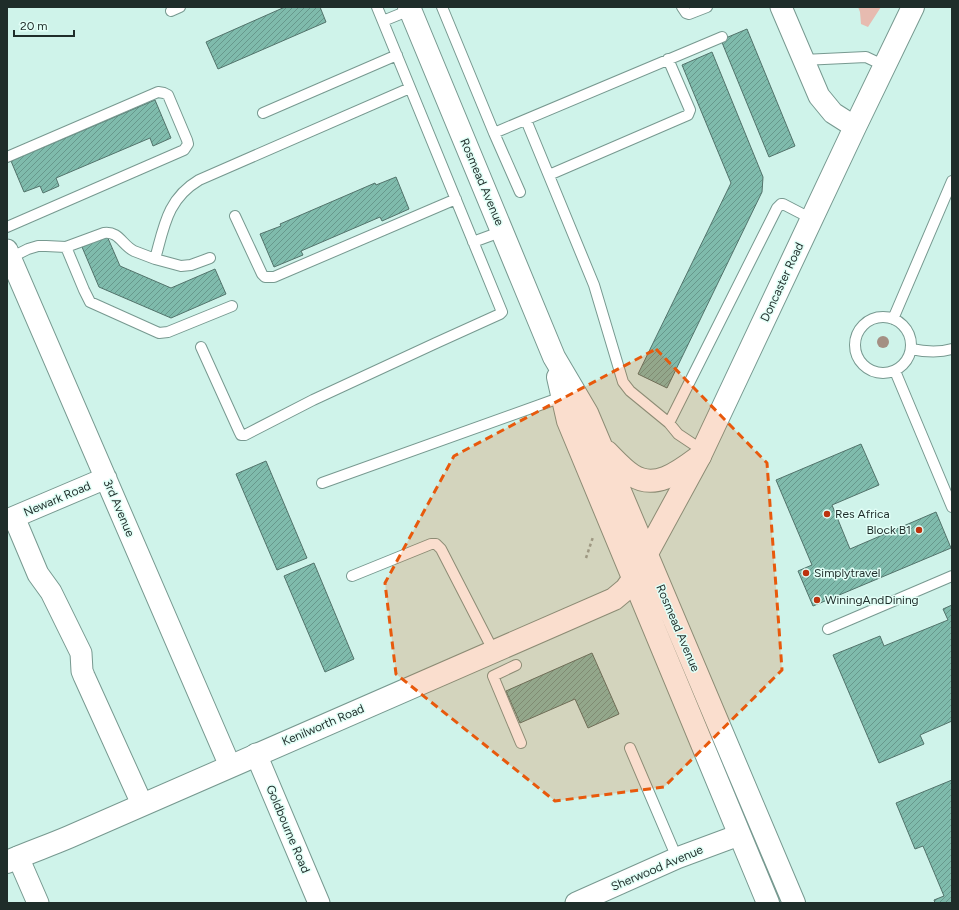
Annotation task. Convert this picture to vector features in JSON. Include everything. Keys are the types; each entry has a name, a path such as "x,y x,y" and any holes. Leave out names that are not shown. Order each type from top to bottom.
{"main road":[{"name":"Doncaster Road","path":"633,579 701,454 913,7"},
{"name":"Rosmead Avenue","path":"410,9 554,357 587,413 794,903"},
{"name":"Rosmead Avenue","path":"554,357 568,421 768,903"},
{"path":"601,447 632,475 646,481 663,480 677,473 701,454"},
{"name":"Kenilworth Road","path":"13,860 67,838 256,754 494,659 614,599 626,589 633,579"}],"street":[{"path":"781,7 818,96 833,113 855,127"},
{"name":"3rd Avenue","path":"9,254 230,766"},
{"name":"Newark Road","path":"10,519 106,478"},
{"path":"10,519 38,574 52,592 81,654 81,667 84,676 142,804"},
{"name":"Goldbourne Road","path":"256,754 319,903"},
{"name":"Sherwood Avenue","path":"576,903 677,858 739,835"},
{"path":"13,860 38,903"}],"lane":[{"path":"200,347 241,435 245,435 328,393 498,316 502,312 377,7"},
{"path":"442,7 520,192"},
{"path":"682,7 689,14 707,7"},
{"path":"383,21 410,9"},
{"path":"494,133 722,36"},
{"path":"263,113 397,55"},
{"path":"803,60 866,57 885,66"},
{"path":"549,175 688,115 690,110 668,59"},
{"path":"155,259 165,223 174,203 188,187 199,180 410,88"},
{"path":"7,157 158,92 168,95 188,144 184,150 7,227"},
{"path":"526,120 594,285 623,382 630,391 669,423 678,434 701,454"},
{"path":"893,319 952,181"},
{"path":"235,216 262,274 265,277 274,277 456,199"},
{"path":"669,423 777,208 783,204 812,219"},
{"path":"473,242 503,231"},
{"path":"9,254 38,246 66,247 109,232 114,233 129,249 155,259 181,266 191,265 210,258"},
{"path":"66,247 90,302 159,333 168,332 232,306"},
{"path":"884,317 893,319 901,324 907,331 911,340 911,349 908,358 902,366 895,371 885,373 876,372 867,368 861,362 855,346 857,337 861,329 875,318 884,317"},
{"path":"911,349 930,352 952,350"},
{"path":"895,371 952,507"},
{"path":"322,483 562,397"},
{"path":"352,576 431,544 436,544 441,549 494,659 493,679 521,743"},
{"path":"828,629 952,576"},
{"path":"494,659 516,665"},
{"path":"630,748 677,858"}],"path":[{"path":"586,558 591,540 596,531"}],"highlighted area":[{"path":"656,349 767,463 782,670 664,787 555,801 396,674 385,583 454,456"}],"shaded area":[{"path":"858,7 881,7 868,27 861,24"}],"building":[{"path":"285,7 320,7 326,22 218,69 206,42"},
{"path":"747,29 795,146 769,157 721,40"},
{"path":"712,52 763,177 762,192 667,388 638,374 731,183 682,65"},
{"path":"155,100 171,138 153,146 150,138 56,178 59,186 43,193 40,186 24,192 11,161"},
{"path":"396,177 409,209 382,221 380,217 301,251 303,255 274,267 260,234 281,226 280,224 375,183 376,185"},
{"path":"107,236 120,266 171,288 215,269 226,294 171,318 99,287 82,247"},
{"name":"Block B1","path":"861,444 879,485 832,505 850,549 936,512 951,548 813,606 798,571 812,565 776,480"},
{"path":"266,461 307,558 277,570 236,474"},
{"path":"314,563 354,659 325,672 284,576"},
{"path":"952,605 952,721 920,735 924,744 879,763 833,655 880,636 884,646 948,620 943,609"},
{"path":"592,653 619,714 588,728 575,699 520,723 506,691"},
{"path":"952,780 952,903 935,903 934,900 944,896 923,846 915,849 896,803"}],"place":[{"name":"Res Africa","path":"827,514"},
{"name":"Block B1","path":"919,530"},
{"name":"Simplytravel","path":"806,573"},
{"name":"WiningAndDining","path":"817,600"}]}
